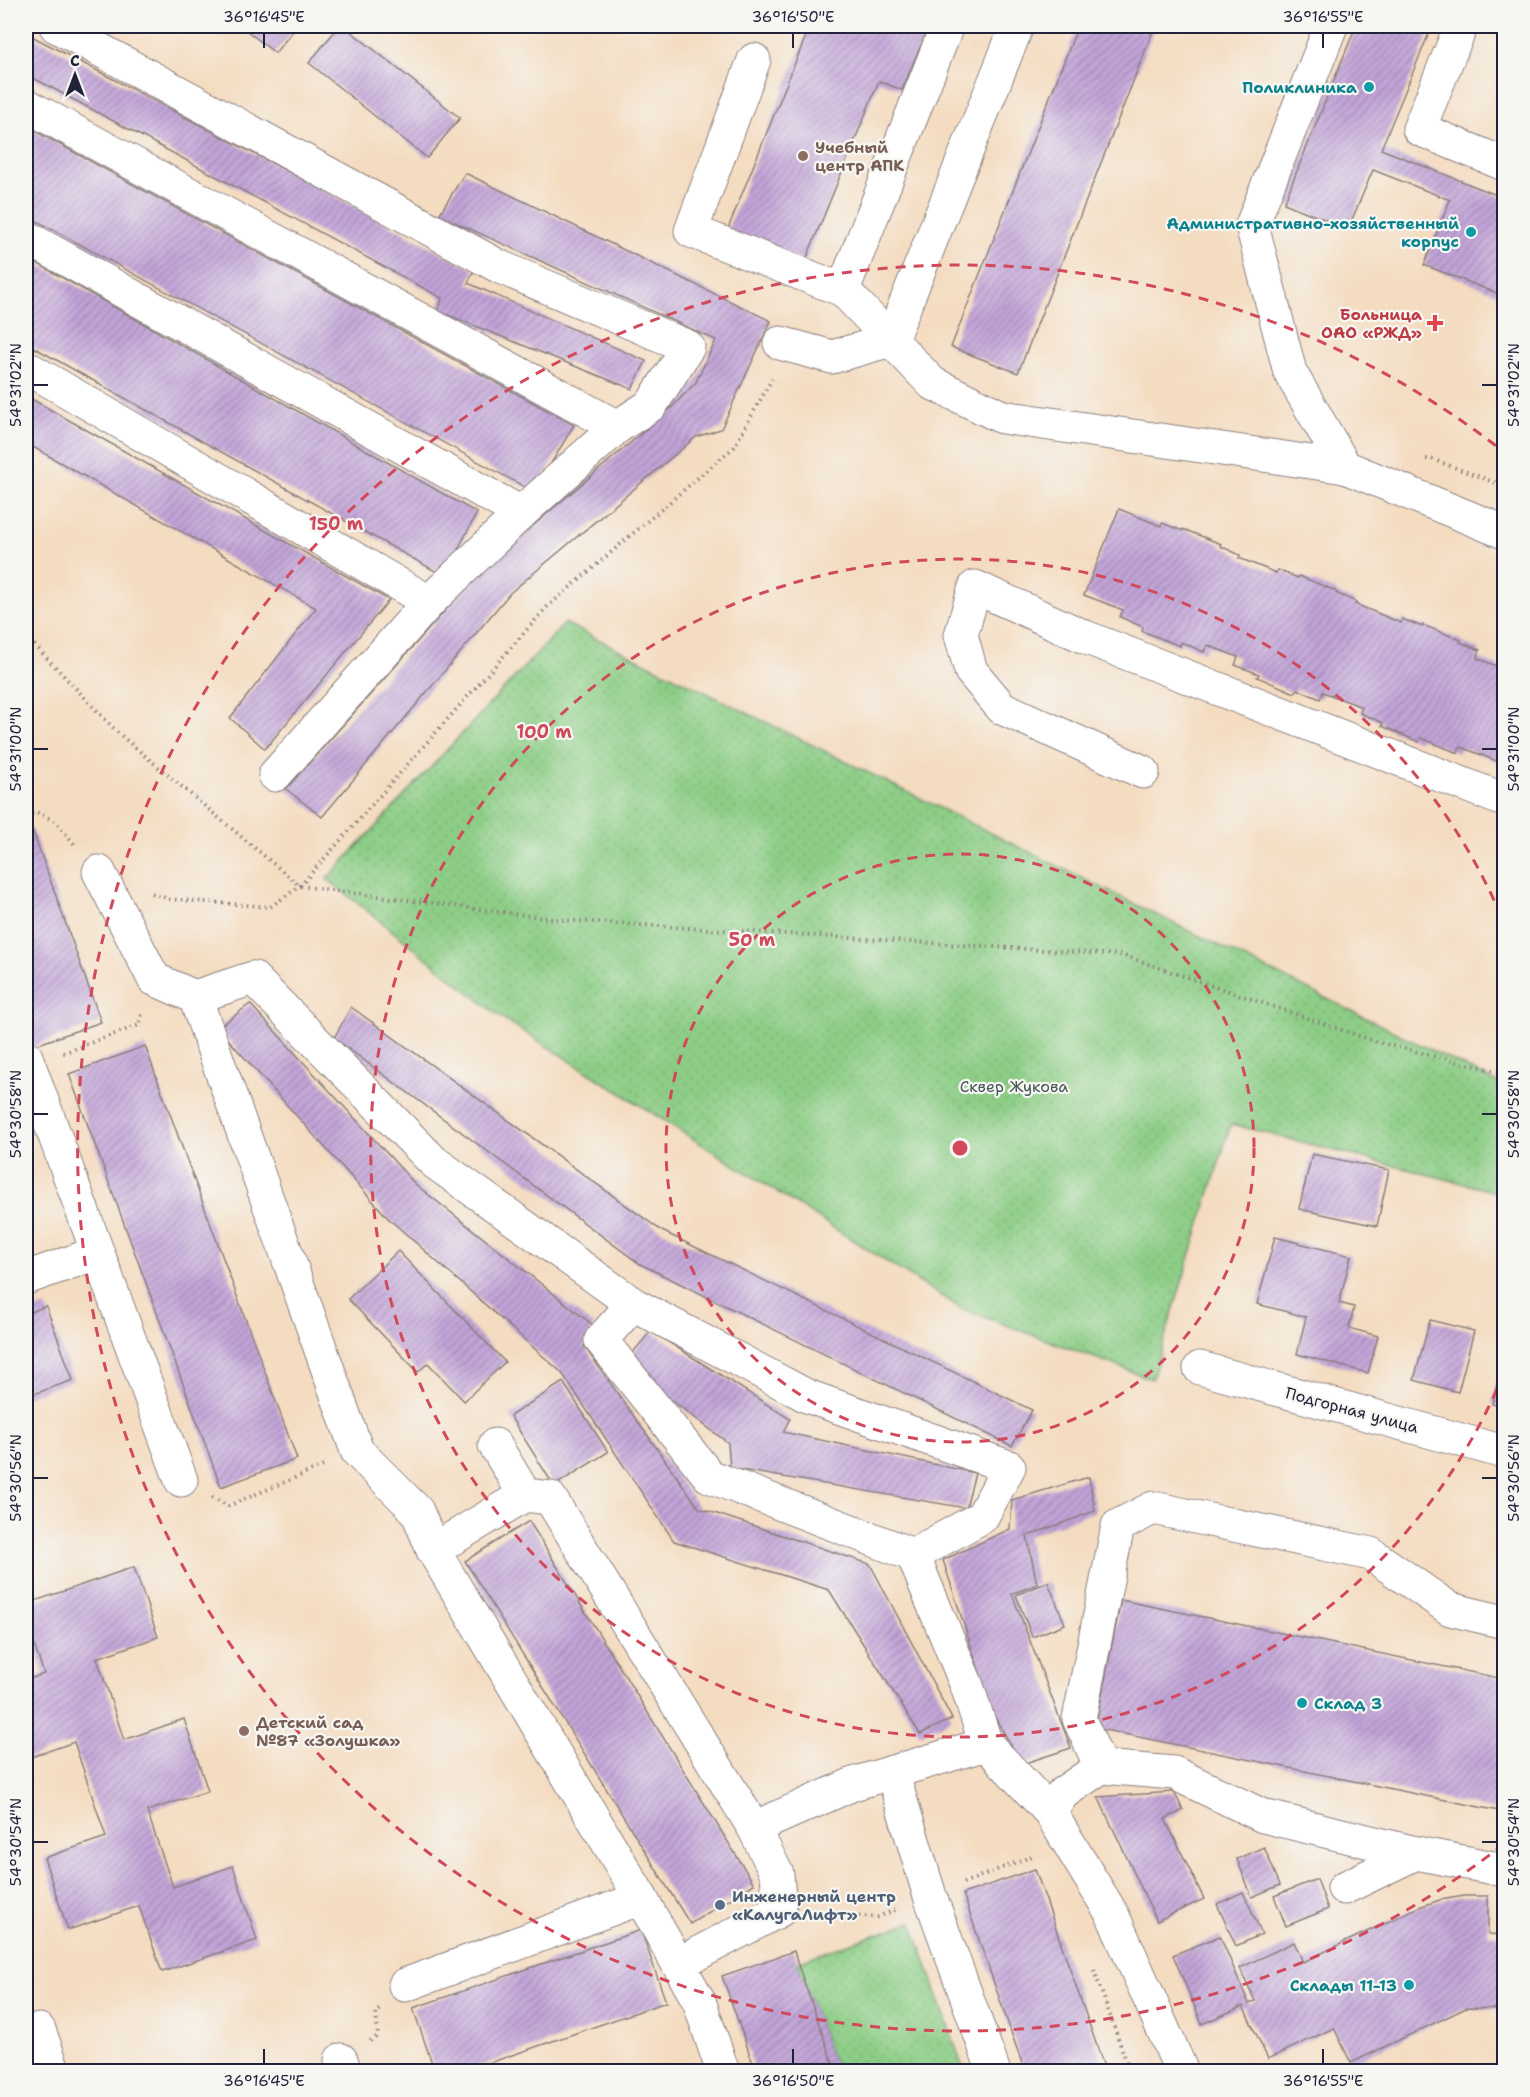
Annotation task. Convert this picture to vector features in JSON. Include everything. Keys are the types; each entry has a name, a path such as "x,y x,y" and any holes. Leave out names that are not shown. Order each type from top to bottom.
{"street":[{"path":"56,26 500,267 688,347 651,405 617,427 521,513 429,602 275,775"},
{"path":"843,290 947,26"},
{"path":"891,340 1017,26"},
{"path":"1331,26 1252,225 1290,372 1345,467"},
{"path":"1461,26 1419,129 1504,164"},
{"path":"754,60 691,231 843,290 932,384 1002,417 1345,467 1504,532"},
{"path":"26,105 617,427"},
{"path":"26,237 521,513"},
{"path":"780,343 832,357 891,340"},
{"path":"26,367 429,602"},
{"path":"1143,772 1002,708 971,671 962,634 975,587 1085,637 1504,800"},
{"path":"99,873 154,979 195,997 252,978 434,1162 633,1304 807,1396 1009,1467 982,1517 913,1555"},
{"path":"195,997 357,1451 417,1511 432,1550 641,1898 699,2001 723,2072"},
{"path":"27,1062 181,1480"},
{"path":"26,1278 97,1253"},
{"path":"633,1304 601,1340 709,1476 913,1555 967,1686 986,1744 1050,1812 1113,1914 1182,2072"},
{"name":"Подгорная улица","path":"1200,1368 1504,1452"},
{"path":"495,1445 525,1495"},
{"path":"432,1550 525,1495 550,1498 754,1828 777,1874 780,1910 678,1964"},
{"path":"1101,1767 1078,1719 1118,1526 1153,1508 1371,1554 1450,1609 1504,1622"},
{"path":"754,1828 853,1784 986,1744"},
{"path":"1050,1812 1063,1793 1101,1767 1174,1773 1263,1816 1416,1853 1504,1870"},
{"path":"892,1772 930,1896 994,2072"},
{"path":"1344,1888 1416,1853"},
{"path":"405,1986 641,1898"},
{"path":"26,2033 39,2030 54,2072"}],"path":[{"path":"26,816 36,812 55,821 99,873 168,899 270,907 300,886 546,608 734,447 774,375"},
{"path":"26,636 119,734 300,886 562,920 1122,955 1377,1042 1504,1073"},
{"path":"27,1062 139,1024 154,979"},
{"path":"181,1480 228,1506 357,1451"},
{"path":"780,1910 878,1917 1039,1853"},
{"path":"1091,1963 1130,2072"}],"green space":[{"name":"Сквер Жукова","path":"565,623 1504,1086 1504,1194 1231,1124 1152,1379 960,1308 499,1016 327,879"},
{"path":"912,1922 964,2071 836,2071 797,1962"}],"building":[{"path":"241,26 297,26 275,53"},
{"path":"339,26 344,26 460,118 427,158 309,63"},
{"name":"Учебный центр АПК","path":"810,26 929,26 902,90 879,81 805,262 727,231"},
{"path":"1078,26 1155,26 1018,373 951,347"},
{"name":"Поликлиника","path":"1356,26 1432,26 1381,149 1504,198 1504,296 1424,265 1450,200 1373,170 1348,229 1284,203"},
{"path":"26,33 474,270 468,283 646,361 632,389 438,311 442,298 26,74"},
{"path":"26,126 574,425 534,492 26,215"},
{"path":"465,173 771,321 721,429 696,437 510,593 322,817 286,789 483,568 670,409 696,382 716,340 439,215"},
{"path":"26,257 477,513 444,576 26,343"},
{"path":"26,396 389,600 265,749 230,718 316,608 26,443"},
{"path":"1119,509 1161,526 1162,523 1183,531 1183,529 1221,544 1220,546 1240,555 1239,558 1276,573 1278,570 1298,578 1299,576 1336,591 1356,602 1355,604 1401,623 1402,619 1423,627 1423,625 1480,650 1477,658 1504,669 1504,764 1461,747 1458,753 1421,738 1419,742 1382,726 1383,723 1360,713 1362,707 1323,692 1320,699 1297,689 1295,693 1257,677 1259,674 1235,665 1238,657 1207,645 1204,652 1181,642 1180,646 1142,631 1143,627 1120,617 1123,610 1084,595"},
{"path":"32,829 101,1022 33,1046 26,1025 26,831"},
{"path":"250,1004 415,1184 593,1325 584,1346 699,1508 870,1564 952,1719 920,1734 829,1590 674,1541 562,1373 388,1218 218,1028"},
{"path":"351,1007 662,1231 1032,1410 1012,1446 640,1264 334,1038"},
{"path":"145,1046 297,1459 221,1487 69,1074"},
{"path":"1312,1154 1389,1170 1377,1226 1299,1209"},
{"path":"1275,1237 1351,1256 1339,1303 1354,1307 1349,1328 1378,1336 1368,1373 1297,1354 1306,1317 1257,1304"},
{"path":"398,1251 505,1362 464,1401 428,1363 418,1372 348,1299"},
{"path":"46,1306 73,1380 26,1397 26,1314"},
{"path":"1430,1320 1474,1331 1458,1392 1414,1380"},
{"path":"651,1331 790,1419 783,1432 975,1473 966,1508 730,1468 728,1443 648,1382 629,1357"},
{"path":"1504,1356 1504,1407 1492,1404"},
{"path":"563,1382 608,1452 554,1486 510,1416"},
{"path":"1089,1477 1095,1511 1027,1536 1037,1584 1012,1594 1071,1748 1022,1764 993,1714 943,1560 1010,1529 1012,1500"},
{"path":"529,1521 754,1884 690,1924 465,1561"},
{"path":"134,1567 158,1637 97,1658 124,1740 184,1719 208,1791 147,1811 173,1887 233,1866 257,1940 162,1972 139,1906 68,1930 44,1858 106,1837 74,1742 26,1759 26,1680 44,1674 26,1621 26,1604"},
{"path":"1048,1582 1065,1624 1032,1637 1016,1595"},
{"name":"Склад 3","path":"1121,1600 1504,1679 1504,1812 1095,1728"},
{"path":"1174,1792 1183,1810 1165,1819 1204,1899 1157,1921 1098,1797"},
{"path":"1264,1847 1280,1885 1252,1897 1237,1859"},
{"path":"1035,1869 1106,2072 1025,2072 963,1894"},
{"path":"1317,1879 1328,1909 1286,1926 1274,1896"},
{"path":"1243,1892 1262,1934 1236,1946 1217,1904"},
{"name":"Склады 11-13","path":"1464,1896 1488,1896 1488,1934 1504,1935 1504,2009 1466,2008 1351,2063 1334,2028 1268,2059 1243,2006 1202,2024 1173,1955 1220,1936 1249,2004 1255,2001 1240,1968 1294,1942 1303,1962 1419,1907 1440,1900"},
{"path":"641,1930 666,2002 463,2072 435,2072 413,2008"},
{"path":"794,1951 836,2072 756,2072 722,1976"},
{"path":"1504,2062 1504,2072 1477,2071"}],"place":[{"name":"Поликлиника","path":"1369,87"},
{"name":"Учебный центр АПК","path":"803,156"},
{"name":"Административно-хозяйственный корпус","path":"1471,232"},
{"name":"Больница ОАО «РЖД»","path":"1435,323"},
{"name":"Склад 3","path":"1302,1703"},
{"name":"Детский сад №87 «Золушка»","path":"244,1731"},
{"name":"Инженерный центр «КалугаЛифт»","path":"720,1905"},
{"name":"Склады 11-13","path":"1409,1985"}]}
